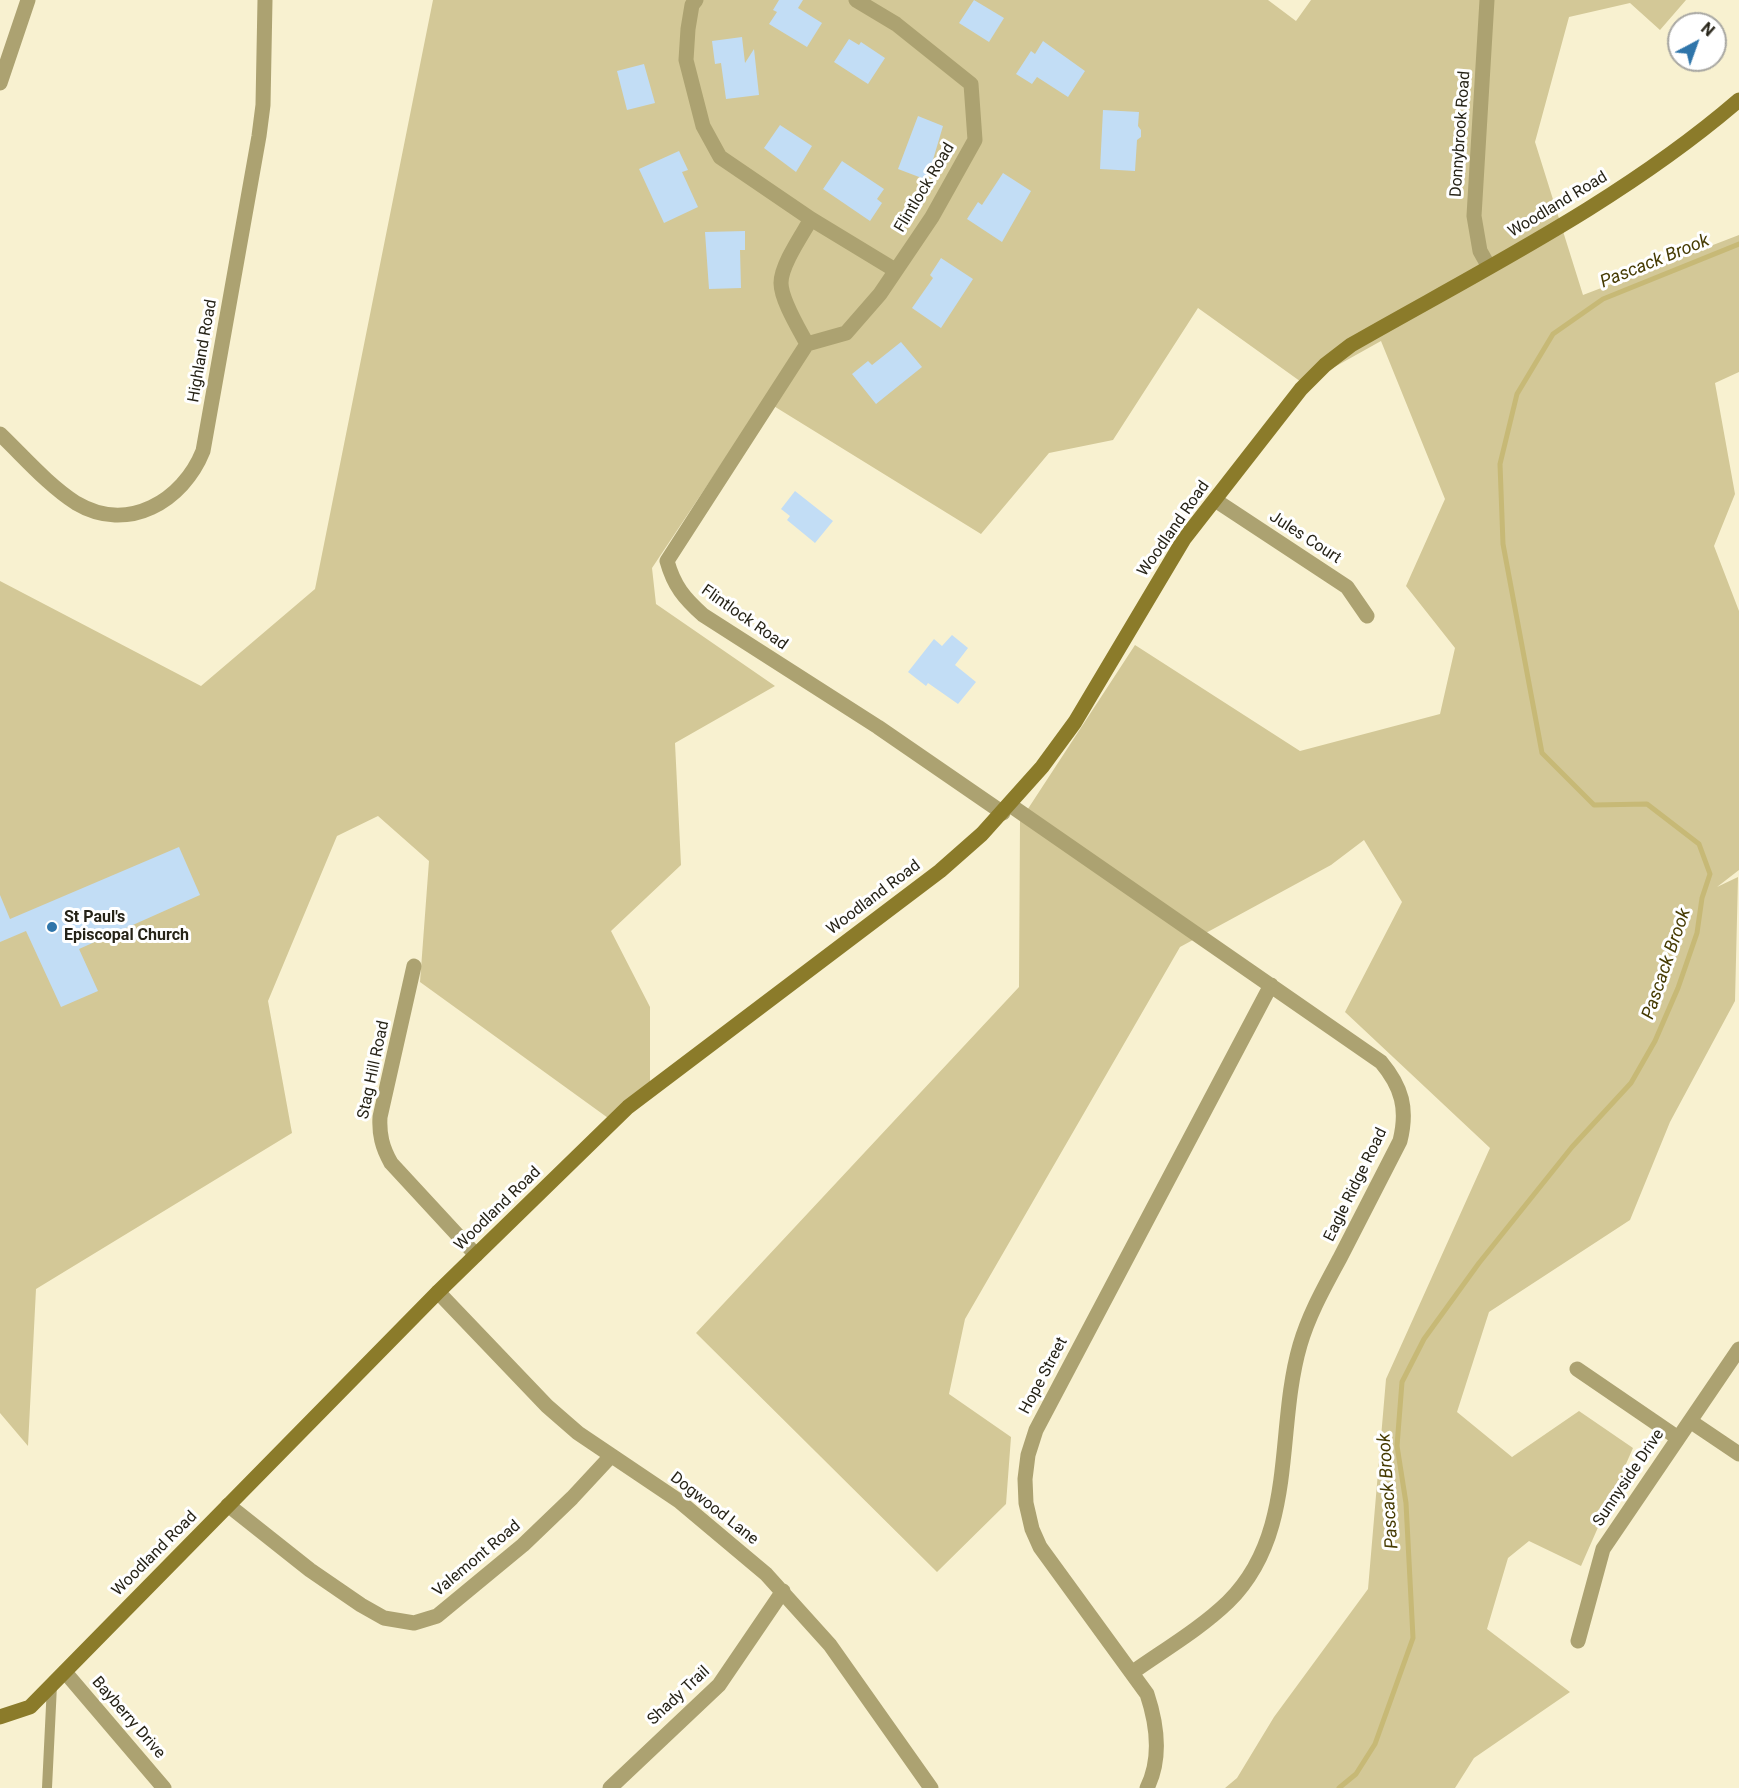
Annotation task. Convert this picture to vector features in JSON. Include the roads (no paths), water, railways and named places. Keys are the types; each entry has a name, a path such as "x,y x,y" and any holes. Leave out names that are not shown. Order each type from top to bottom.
{"street":[{"path":"0,83 28,0"},
{"name":"Highland Road","path":"0,435 60,491 77,503 96,511 115,514 135,513 154,507 171,497 196,469 203,451 259,136 263,105 265,0"},
{"path":"696,0 692,5 686,60 703,126 720,157 811,219 895,270"},
{"name":"Flintlock Road","path":"856,0 896,24 971,84 975,140 932,217 880,294 846,333 807,344 667,561 672,578 681,595 703,615 1007,809"},
{"name":"Donnybrook Road","path":"1487,0 1474,216 1480,251 1489,267"},
{"name":"Woodland Road","path":"0,1717 30,1707 438,1292 628,1107 940,871 1007,809 1075,722 1184,539 1301,388 1324,365 1351,345 1604,199 1653,167 1739,100"},
{"path":"807,344 790,312 781,283 791,255 811,219"},
{"name":"Jules Court","path":"1215,500 1347,588 1367,616"},
{"name":"Eagle Ridge Road","path":"1007,809 1381,1062 1400,1090 1404,1105 1404,1124 1400,1141 1313,1310 1300,1344 1292,1379 1277,1513 1261,1559 1245,1583 1227,1602 1133,1672"},
{"name":"Stag Hill Road","path":"414,966 380,1117 383,1149 391,1163 476,1255"},
{"name":"Hope Street","path":"1147,1788 1155,1762 1157,1738 1154,1715 1147,1694 1040,1547 1026,1503 1028,1455 1036,1430 1271,986"},
{"name":"Dogwood Lane","path":"438,1292 547,1406 578,1433 679,1501 719,1532 783,1591 830,1645 931,1788"},
{"name":"Sunnyside Drive","path":"1578,1641 1603,1549 1739,1349"},
{"path":"1577,1369 1678,1438"},
{"path":"1690,1421 1739,1454"},
{"name":"Valemont Road","path":"228,1505 310,1570 361,1605 384,1618 414,1623 437,1616 523,1545 611,1456"},
{"name":"Shady Trail","path":"610,1788 719,1685 783,1591"},
{"name":"Bayberry Drive","path":"64,1672 164,1788"}],"lane":[{"path":"47,1788 52,1684"}],"waterway":[{"name":"Pascack Brook","path":"1339,1788 1356,1774 1375,1744 1413,1638 1406,1503 1397,1446 1402,1382 1424,1339 1479,1263 1572,1147 1631,1083 1655,1041 1678,988 1697,933 1702,898 1710,874 1699,844 1647,804 1594,805 1542,753 1503,544 1500,464 1517,394 1553,334 1603,299 1739,244"}],"place":[{"name":"St Paul's Episcopal Church","path":"52,927"}]}
